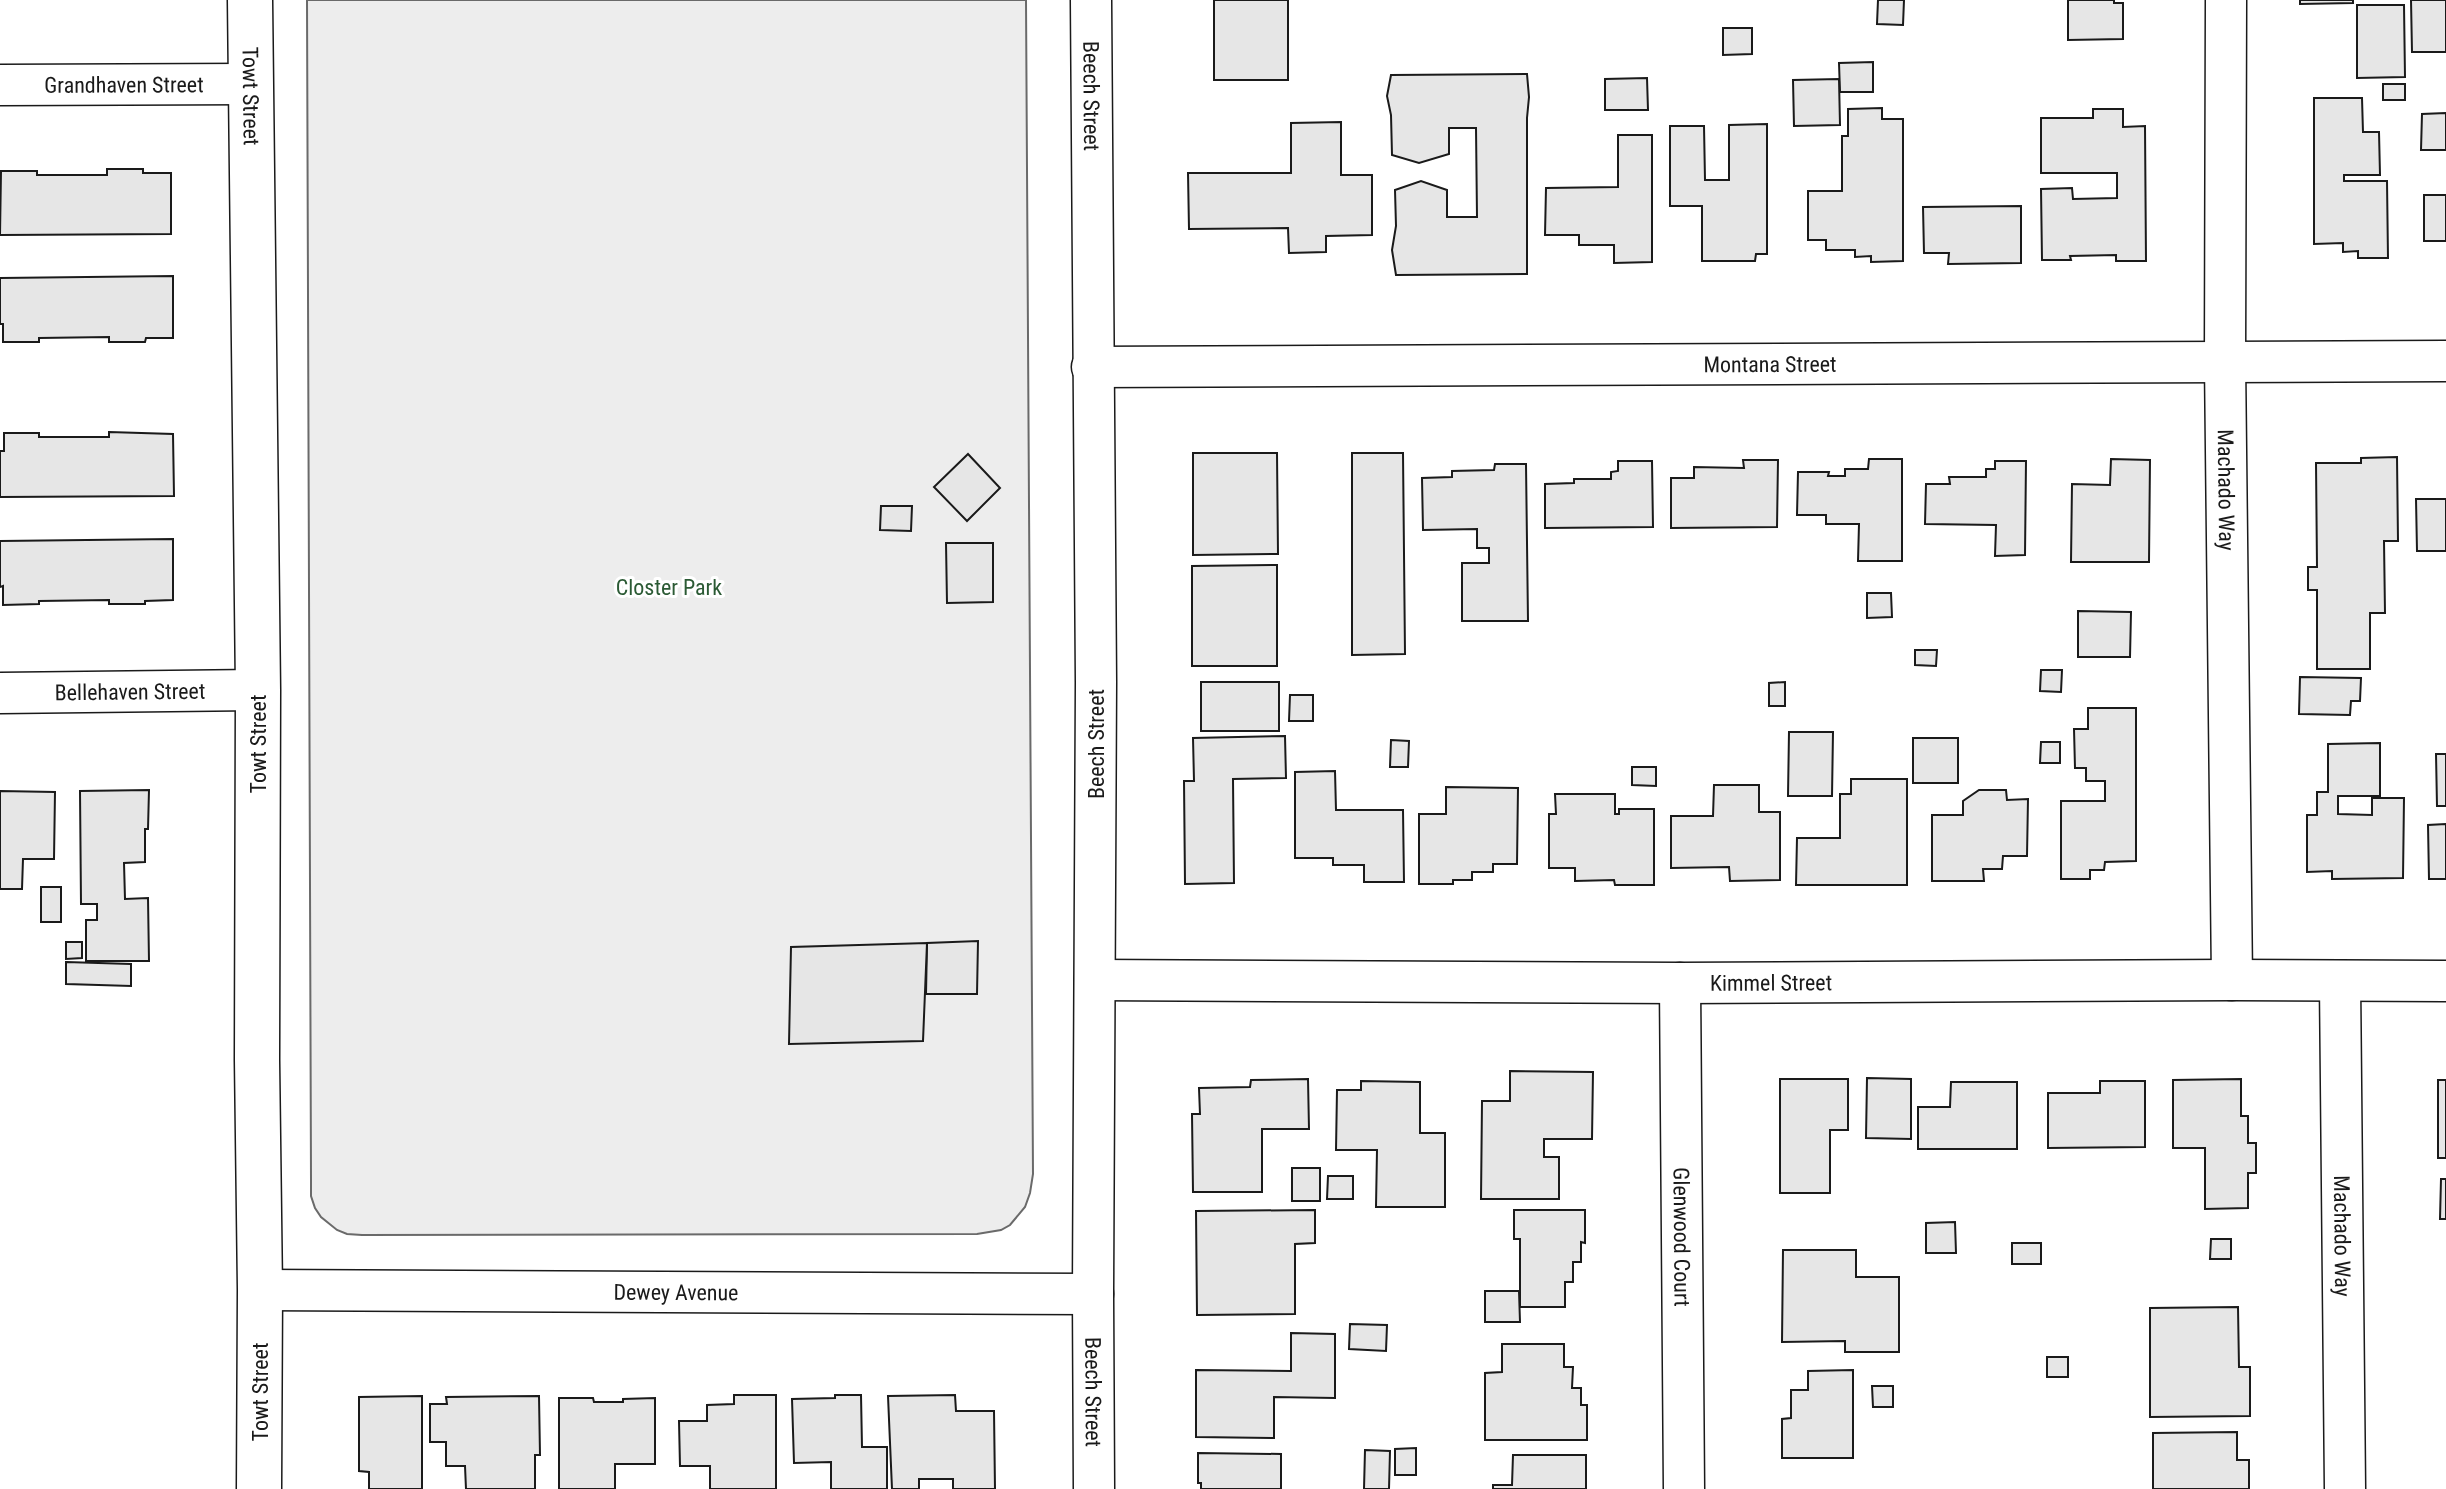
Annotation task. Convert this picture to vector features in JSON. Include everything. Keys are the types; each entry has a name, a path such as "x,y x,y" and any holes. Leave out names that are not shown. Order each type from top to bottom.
{"street":[{"name":"Towt Street","path":"250,0 258,690 259,1489"},
{"name":"Beech Street","path":"1091,0 1096,682 1094,1489"},
{"name":"Machado Way","path":"2226,0 2225,361 2232,980"},
{"name":"Grandhaven Street","path":"0,85 250,84"},
{"name":"Montana Street","path":"1092,367 2446,361"},
{"name":"Bellehaven Street","path":"0,693 258,690"},
{"name":"Kimmel Street","path":"1095,980 1680,983 2446,981"},
{"name":"Machado Way","path":"2340,982 2345,1489"},
{"name":"Glenwood Court","path":"1680,983 1684,1489"},
{"name":"Dewey Avenue","path":"260,1290 1093,1294"}],"shaded area":[{"name":"Closter Park","path":"307,0 1026,0 1033,1174 1025,1207 1010,1225 1001,1230 977,1234 362,1235 337,1230 315,1208 311,1196"}],"building":[{"path":"1214,0 1288,0 1288,80 1214,80"},
{"path":"1878,0 1904,0 1903,25 1877,24"},
{"path":"2068,0 2114,0 2114,3 2123,3 2123,39 2068,40"},
{"path":"2300,0 2353,0 2353,3 2300,4"},
{"path":"2411,0 2446,0 2446,52 2412,52"},
{"path":"2357,5 2404,5 2405,77 2357,78"},
{"path":"1723,28 1752,28 1752,54 1723,55"},
{"path":"1873,62 1873,92 1840,92 1839,63"},
{"path":"1527,74 1527,274 1396,275 1392,250 1396,226 1395,190 1421,181 1447,190 1447,217 1477,217 1476,128 1449,128 1449,154 1419,163 1392,155 1387,96 1391,75"},
{"path":"1647,78 1648,110 1605,110 1605,79"},
{"path":"1839,79 1840,125 1794,126 1793,80"},
{"path":"2383,84 2405,84 2405,100 2383,100"},
{"path":"2314,98 2362,98 2363,132 2379,132 2380,175 2344,175 2344,181 2387,181 2388,258 2358,258 2358,251 2343,252 2343,243 2314,244"},
{"path":"1882,108 1882,119 1903,119 1903,261 1871,262 1871,256 1855,257 1855,250 1826,250 1826,240 1808,240 1808,191 1842,191 1842,136 1848,136 1848,109"},
{"path":"2093,109 2123,109 2123,127 2145,126 2146,261 2116,261 2116,255 2042,260 2041,189 2072,188 2073,199 2117,198 2117,173 2041,173 2041,118 2093,118"},
{"path":"2446,113 2446,150 2421,150 2422,114"},
{"path":"1341,122 1341,175 1372,175 1372,235 1326,236 1326,252 1289,253 1288,228 1189,229 1188,173 1291,173 1291,123"},
{"path":"1767,124 1767,254 1756,254 1755,261 1702,261 1702,206 1670,206 1670,126 1704,126 1705,180 1729,180 1729,125"},
{"path":"1618,135 1652,135 1652,262 1614,263 1614,245 1579,245 1579,235 1545,235 1546,188 1618,187"},
{"path":"107,169 171,173 171,234 0,235 1,171 37,171 37,175 107,175"},
{"path":"2424,195 2446,195 2446,241 2424,241"},
{"path":"2021,206 2021,263 1948,264 1949,253 1924,253 1923,207"},
{"path":"173,276 173,338 146,338 145,342 109,342 109,337 3,342 0,278"},
{"path":"109,432 173,434 174,496 0,497 0,451 4,451 4,433 39,433 39,437 109,437"},
{"path":"1193,453 1277,453 1278,554 1193,555"},
{"path":"1352,453 1403,453 1405,654 1352,655"},
{"path":"968,454 1000,488 967,521 934,487"},
{"path":"2397,457 2398,541 2384,541 2385,613 2370,613 2370,669 2317,669 2317,590 2308,590 2308,567 2317,567 2316,463 2361,463 2361,458"},
{"path":"1869,459 1902,459 1902,561 1858,561 1859,524 1826,524 1826,515 1797,515 1798,472 1829,472 1828,476 1845,476 1845,469 1868,469"},
{"path":"2111,459 2150,460 2149,562 2071,562 2072,484 2110,485"},
{"path":"1743,460 1778,460 1777,527 1671,528 1671,478 1694,478 1694,467 1744,468"},
{"path":"1618,461 1652,461 1653,527 1545,528 1545,484 1574,483 1574,479 1611,479 1611,472 1618,471"},
{"path":"1995,461 2026,461 2025,555 1995,556 1996,525 1925,524 1926,484 1950,484 1949,477 1986,477 1986,469 1995,469"},
{"path":"1495,464 1526,464 1528,621 1462,621 1462,563 1489,563 1489,548 1477,548 1477,529 1423,530 1422,478 1452,477 1452,471 1494,470"},
{"path":"2416,499 2446,499 2446,551 2417,551"},
{"path":"881,506 912,506 911,531 880,530"},
{"path":"173,539 173,600 145,601 145,604 109,604 109,600 3,605 0,541"},
{"path":"946,543 993,543 993,602 947,603"},
{"path":"1277,565 1277,666 1192,666 1192,566"},
{"path":"1867,593 1891,593 1892,617 1867,618"},
{"path":"2078,611 2131,612 2130,657 2078,657"},
{"path":"1915,650 1937,650 1936,666 1915,665"},
{"path":"2041,670 2062,670 2061,692 2040,691"},
{"path":"2300,677 2361,678 2360,701 2351,701 2350,715 2299,714"},
{"path":"1201,682 1279,682 1279,731 1201,731"},
{"path":"1785,682 1785,706 1769,706 1769,683"},
{"path":"1290,695 1313,695 1313,721 1289,721"},
{"path":"2088,708 2136,708 2136,861 2105,862 2104,870 2090,870 2090,879 2061,879 2061,801 2105,801 2105,781 2086,781 2086,768 2075,768 2074,729 2088,729"},
{"path":"1789,732 1833,732 1832,796 1788,796"},
{"path":"1285,736 1286,778 1233,779 1234,883 1185,884 1184,781 1194,781 1193,738"},
{"path":"1913,738 1958,738 1958,783 1913,783"},
{"path":"1391,740 1409,741 1408,767 1390,767"},
{"path":"2041,742 2060,742 2060,763 2040,763"},
{"path":"2380,743 2380,796 2338,796 2338,814 2372,815 2372,798 2404,798 2403,878 2332,879 2332,871 2307,872 2307,815 2317,815 2317,792 2328,792 2328,744"},
{"path":"2436,754 2446,754 2446,806 2437,806"},
{"path":"1632,767 1656,767 1656,786 1632,785"},
{"path":"1335,771 1336,810 1403,810 1404,882 1364,882 1364,865 1333,865 1333,858 1295,858 1295,772"},
{"path":"1851,779 1907,779 1907,885 1796,885 1797,838 1840,838 1840,794 1851,794"},
{"path":"1714,785 1759,785 1759,812 1780,812 1780,880 1730,881 1729,867 1671,868 1671,816 1713,816"},
{"path":"1446,787 1518,788 1517,864 1493,864 1493,872 1472,872 1472,880 1453,880 1453,884 1419,884 1419,814 1446,814"},
{"path":"149,790 145,862 124,863 125,899 148,898 149,961 86,961 86,920 97,920 97,904 81,904 80,791"},
{"path":"1979,790 2006,790 2007,800 2028,799 2027,856 2003,856 2002,869 1983,869 1984,881 1932,881 1932,815 1963,815 1963,801"},
{"path":"0,791 55,792 54,859 23,859 22,889 0,889"},
{"path":"1555,794 1615,794 1615,814 1619,814 1619,809 1654,809 1654,885 1615,885 1614,880 1575,881 1575,868 1549,868 1549,814 1556,814"},
{"path":"2446,824 2446,879 2429,879 2428,825"},
{"path":"41,887 61,887 61,922 41,922"},
{"path":"978,941 977,994 926,994 927,943"},
{"path":"66,942 82,942 82,958 66,959"},
{"path":"927,943 923,1041 789,1044 791,947"},
{"path":"66,962 131,964 131,986 66,984"},
{"path":"1510,1071 1593,1072 1592,1139 1544,1139 1544,1157 1559,1157 1559,1199 1481,1199 1482,1101 1510,1101"},
{"path":"1867,1078 1911,1079 1911,1139 1866,1138"},
{"path":"1308,1079 1309,1129 1262,1129 1262,1192 1193,1192 1192,1114 1200,1114 1199,1088 1250,1087 1251,1080"},
{"path":"1780,1079 1848,1079 1848,1130 1830,1130 1830,1193 1780,1193"},
{"path":"2241,1079 2241,1116 2248,1116 2248,1143 2256,1143 2256,1173 2248,1173 2248,1208 2205,1209 2205,1148 2173,1148 2173,1080"},
{"path":"2438,1080 2446,1080 2446,1158 2438,1158"},
{"path":"1361,1081 1420,1082 1420,1133 1445,1133 1445,1207 1376,1207 1377,1150 1336,1150 1337,1090 1361,1090"},
{"path":"2100,1081 2145,1081 2145,1147 2048,1148 2048,1093 2100,1093"},
{"path":"1951,1082 2017,1082 2017,1149 1918,1149 1918,1107 1950,1107"},
{"path":"1292,1168 1320,1168 1320,1201 1292,1201"},
{"path":"1328,1176 1353,1176 1353,1199 1327,1199"},
{"path":"2441,1179 2446,1179 2446,1219 2440,1219"},
{"path":"1315,1210 1315,1243 1295,1244 1295,1314 1197,1315 1196,1211"},
{"path":"1514,1210 1585,1210 1585,1243 1581,1242 1581,1262 1573,1262 1573,1282 1565,1282 1565,1307 1520,1307 1520,1239 1514,1239"},
{"path":"1955,1222 1956,1253 1926,1253 1926,1223"},
{"path":"2211,1239 2231,1239 2231,1259 2210,1259"},
{"path":"2012,1243 2041,1243 2041,1264 2012,1264"},
{"path":"1783,1250 1856,1250 1856,1277 1899,1277 1899,1352 1845,1352 1845,1341 1782,1342"},
{"path":"1485,1291 1519,1291 1520,1322 1485,1322"},
{"path":"2238,1307 2239,1367 2250,1367 2250,1416 2150,1417 2150,1308"},
{"path":"1350,1324 1387,1325 1386,1351 1349,1349"},
{"path":"1291,1333 1335,1334 1335,1398 1274,1397 1274,1438 1196,1437 1196,1370 1291,1371"},
{"path":"1502,1344 1564,1344 1564,1367 1573,1367 1572,1388 1581,1388 1581,1405 1587,1405 1587,1440 1485,1440 1485,1373 1502,1372"},
{"path":"2047,1357 2068,1357 2068,1377 2047,1377"},
{"path":"1853,1370 1853,1458 1782,1458 1782,1419 1791,1418 1791,1390 1808,1390 1808,1371"},
{"path":"1872,1386 1893,1386 1893,1407 1873,1407"},
{"path":"734,1395 776,1395 776,1489 710,1489 710,1466 680,1466 679,1421 707,1421 707,1405 734,1404"},
{"path":"835,1395 861,1395 862,1447 887,1447 887,1489 831,1489 831,1462 794,1463 792,1399 835,1398"},
{"path":"955,1395 956,1411 994,1411 995,1489 953,1489 953,1479 919,1479 919,1489 892,1489 888,1396"},
{"path":"422,1396 422,1489 369,1489 369,1472 359,1471 359,1397"},
{"path":"539,1396 540,1455 535,1455 535,1489 466,1489 465,1466 446,1466 446,1442 430,1442 430,1404 447,1404 446,1397"},
{"path":"559,1398 623,1402 623,1399 655,1398 655,1464 615,1464 615,1489 559,1489"},
{"path":"2237,1432 2237,1460 2249,1460 2249,1489 2153,1489 2153,1433"},
{"path":"1416,1448 1416,1475 1395,1475 1395,1449"},
{"path":"1365,1450 1390,1451 1389,1489 1364,1489"},
{"path":"1198,1453 1281,1454 1281,1489 1201,1489 1201,1483 1198,1483"},
{"path":"1513,1455 1586,1455 1586,1489 1493,1489 1493,1485 1512,1485"}]}
